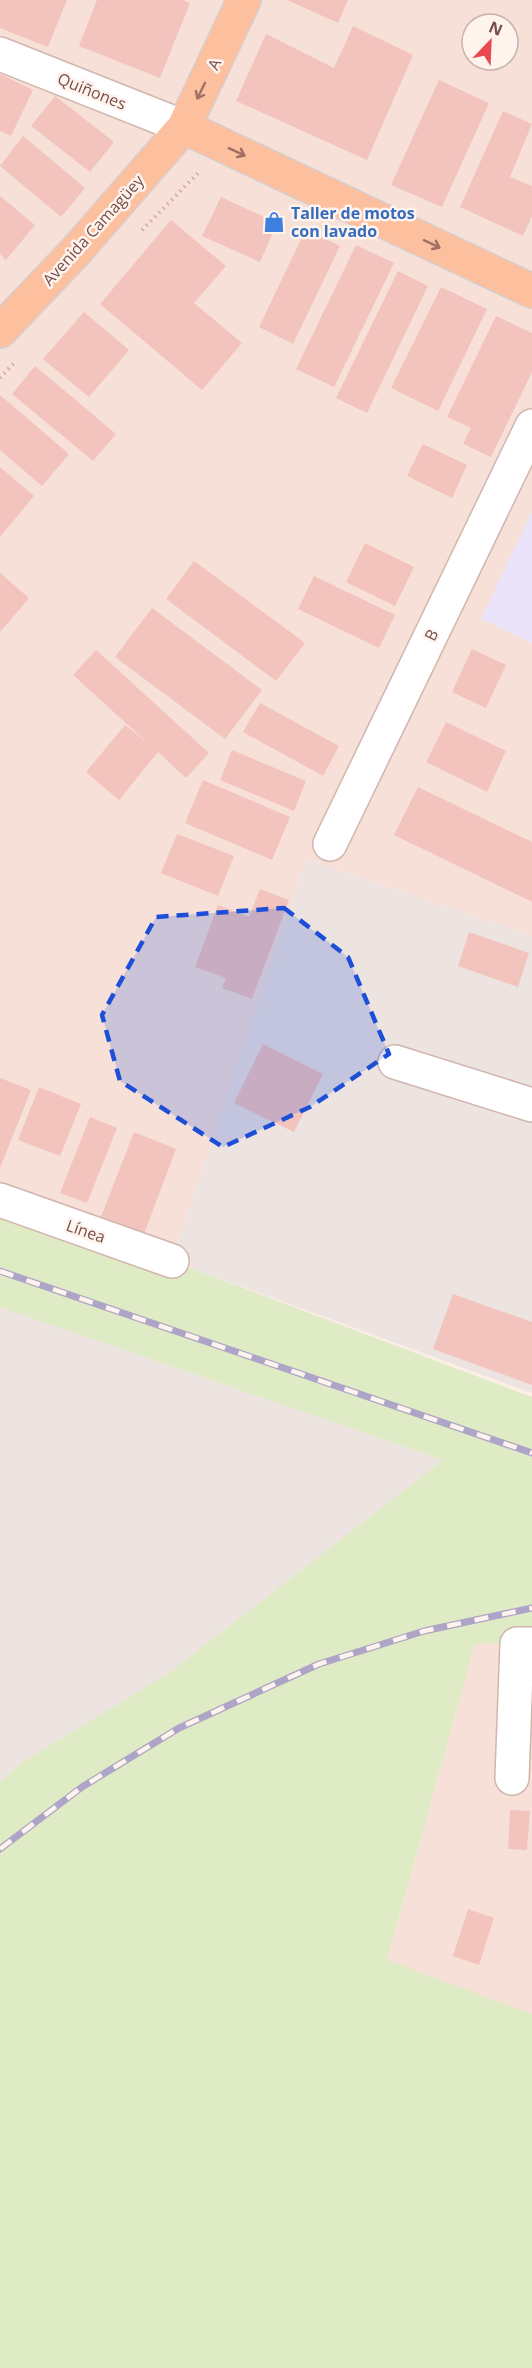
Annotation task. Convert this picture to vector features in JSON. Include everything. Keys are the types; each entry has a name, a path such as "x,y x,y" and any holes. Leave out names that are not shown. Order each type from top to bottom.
{"main road":[{"name":"A","path":"184,128 244,0"},
{"path":"184,128 532,291"},
{"name":"Avenida Camagüey","path":"0,331 76,251 184,128"}],"street":[{"name":"Quiñones","path":"0,54 184,128"},
{"name":"B","path":"330,844 532,426"},
{"path":"395,1062 532,1105"},
{"name":"Línea","path":"0,1200 172,1261"},
{"path":"512,1778 524,1644"}],"path":[{"path":"138,234 203,169"},
{"path":"0,378 24,352"}],"highlighted area":[{"path":"284,908 348,957 389,1054 310,1107 223,1147 120,1081 102,1015 156,917"}],"shaded area":[{"path":"0,0 532,0 532,936 306,859 172,1261 0,1202"},
{"path":"532,511 532,643 481,619"},
{"path":"306,859 532,936 532,1393 172,1261"},
{"path":"0,1307 443,1460 169,1673 24,1761 0,1782"},
{"path":"532,1642 532,2014 387,1961 475,1644"}],"green space":[{"path":"0,1202 172,1261 532,1397 532,1642 475,1644 387,1960 532,2014 532,2368 0,2368 0,1782 24,1761 169,1673 443,1460 0,1307"}],"building":[{"path":"0,0 67,0 48,47 0,28"},
{"path":"97,0 183,0 190,3 160,78 79,46"},
{"path":"287,0 348,0 338,23"},
{"path":"353,26 413,55 367,160 236,101 266,34 334,68"},
{"path":"0,74 33,90 11,136 0,131"},
{"path":"439,80 489,103 442,207 391,185"},
{"path":"55,96 114,142 90,172 31,126"},
{"path":"503,111 532,124 510,177 532,186 532,216 523,236 460,207"},
{"path":"23,136 85,188 61,217 0,166"},
{"path":"0,196 35,225 6,260 0,254"},
{"path":"221,197 277,223 260,262 202,236"},
{"path":"171,220 226,266 194,303 242,343 202,390 100,304"},
{"path":"306,229 340,246 293,344 259,327"},
{"path":"356,245 394,263 334,387 296,369"},
{"path":"398,271 428,286 367,413 336,398"},
{"path":"441,287 487,309 438,411 391,388"},
{"path":"84,312 129,350 89,397 43,359"},
{"path":"496,316 532,333 532,372 491,457 463,444 471,428 447,417"},
{"path":"35,366 116,434 93,461 12,394"},
{"path":"0,395 69,454 42,486 0,450"},
{"path":"423,444 467,465 452,498 407,476"},
{"path":"0,467 34,496 0,537"},
{"path":"365,543 414,567 395,606 346,582"},
{"path":"194,561 305,643 276,681 166,599"},
{"path":"0,573 29,598 0,632"},
{"path":"314,576 395,615 379,648 298,609"},
{"path":"152,608 262,690 225,739 115,657"},
{"path":"472,649 506,665 486,708 452,692"},
{"path":"96,650 209,753 186,778 158,752 119,800 86,772 125,725 149,744 73,675"},
{"path":"260,703 339,746 323,776 243,732"},
{"path":"446,722 506,751 487,792 426,762"},
{"path":"232,750 306,781 294,811 220,780"},
{"path":"203,780 290,817 272,860 185,823"},
{"path":"418,787 532,842 532,902 394,835"},
{"path":"177,834 234,856 218,896 161,873"},
{"path":"260,889 289,900 252,999 222,988 226,978 195,967 218,905 249,917"},
{"path":"469,932 529,953 518,987 458,966"},
{"path":"263,1044 323,1074 294,1132 234,1103"},
{"path":"0,1078 31,1090 0,1168"},
{"path":"39,1087 81,1104 60,1156 18,1140"},
{"path":"90,1117 117,1128 87,1203 60,1193"},
{"path":"134,1132 176,1149 144,1234 101,1217"},
{"path":"453,1294 532,1322 532,1385 433,1349"},
{"path":"510,1810 530,1811 527,1850 508,1849"},
{"path":"468,1909 494,1918 479,1965 453,1956"}],"railway":[{"path":"0,1271 532,1453"},
{"path":"0,1849 82,1787 179,1728 319,1664 424,1631 532,1608"}],"place":[{"name":"Taller de motos con lavado","path":"274,222"}]}
